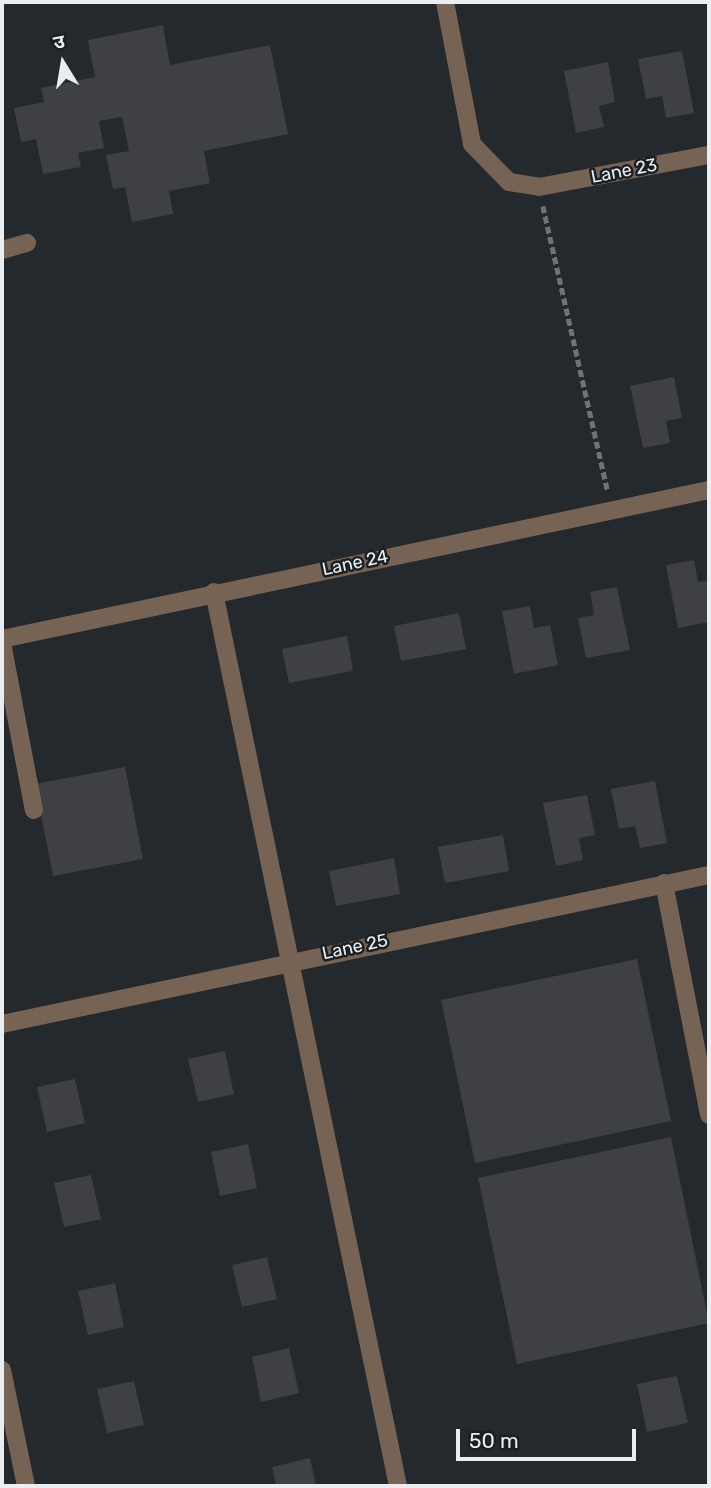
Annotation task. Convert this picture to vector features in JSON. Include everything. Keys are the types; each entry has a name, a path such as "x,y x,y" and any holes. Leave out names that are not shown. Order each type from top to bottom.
{"street":[{"path":"445,2 472,144 509,182 538,187"},
{"name":"Lane 23","path":"538,187 709,155"},
{"path":"2,250 27,243"},
{"name":"Lane 24","path":"2,641 214,592 709,490"},
{"path":"214,592 398,1486"},
{"path":"2,641 34,810"},
{"name":"Lane 25","path":"2,1024 290,960 709,875"},
{"path":"664,883 709,1115"},
{"path":"2,1370 26,1486"}],"path":[{"path":"538,187 612,509"}],"building":[{"path":"163,25 170,65 270,45 288,134 204,151 210,183 169,191 173,214 132,222 125,187 113,189 106,155 129,151 122,117 99,121 104,148 78,153 81,167 43,174 36,139 21,142 14,108 44,102 41,88 95,77 88,40"},
{"path":"682,51 694,113 666,118 662,96 646,99 638,59"},
{"path":"608,62 615,102 599,106 604,127 576,133 564,71"},
{"path":"674,377 682,418 666,421 670,443 643,448 630,386"},
{"path":"694,560 698,582 709,580 709,622 678,628 666,565"},
{"path":"617,587 630,650 586,658 578,618 594,615 590,592"},
{"path":"530,606 534,628 550,625 558,665 514,674 502,611"},
{"path":"459,613 466,649 401,661 394,626"},
{"path":"347,636 353,671 289,683 282,649"},
{"path":"125,767 143,859 53,876 35,784"},
{"path":"655,781 667,843 640,848 635,826 619,829 611,789"},
{"path":"587,795 595,835 579,838 583,860 556,866 543,803"},
{"path":"503,835 509,871 445,883 438,847"},
{"path":"394,858 400,894 336,906 329,871"},
{"path":"637,959 671,1121 475,1163 441,1000"},
{"path":"225,1051 234,1094 198,1102 188,1059"},
{"path":"75,1079 85,1123 47,1132 37,1087"},
{"path":"671,1137 709,1323 517,1364 478,1178"},
{"path":"248,1144 257,1188 220,1196 211,1152"},
{"path":"91,1175 101,1219 64,1227 54,1183"},
{"path":"267,1257 277,1299 242,1307 232,1265"},
{"path":"115,1283 124,1327 88,1335 78,1291"},
{"path":"289,1348 299,1393 261,1402 252,1357"},
{"path":"677,1376 688,1423 647,1432 637,1384"},
{"path":"134,1381 144,1425 107,1433 97,1389"},
{"path":"310,1458 316,1486 276,1486 272,1467"}]}
